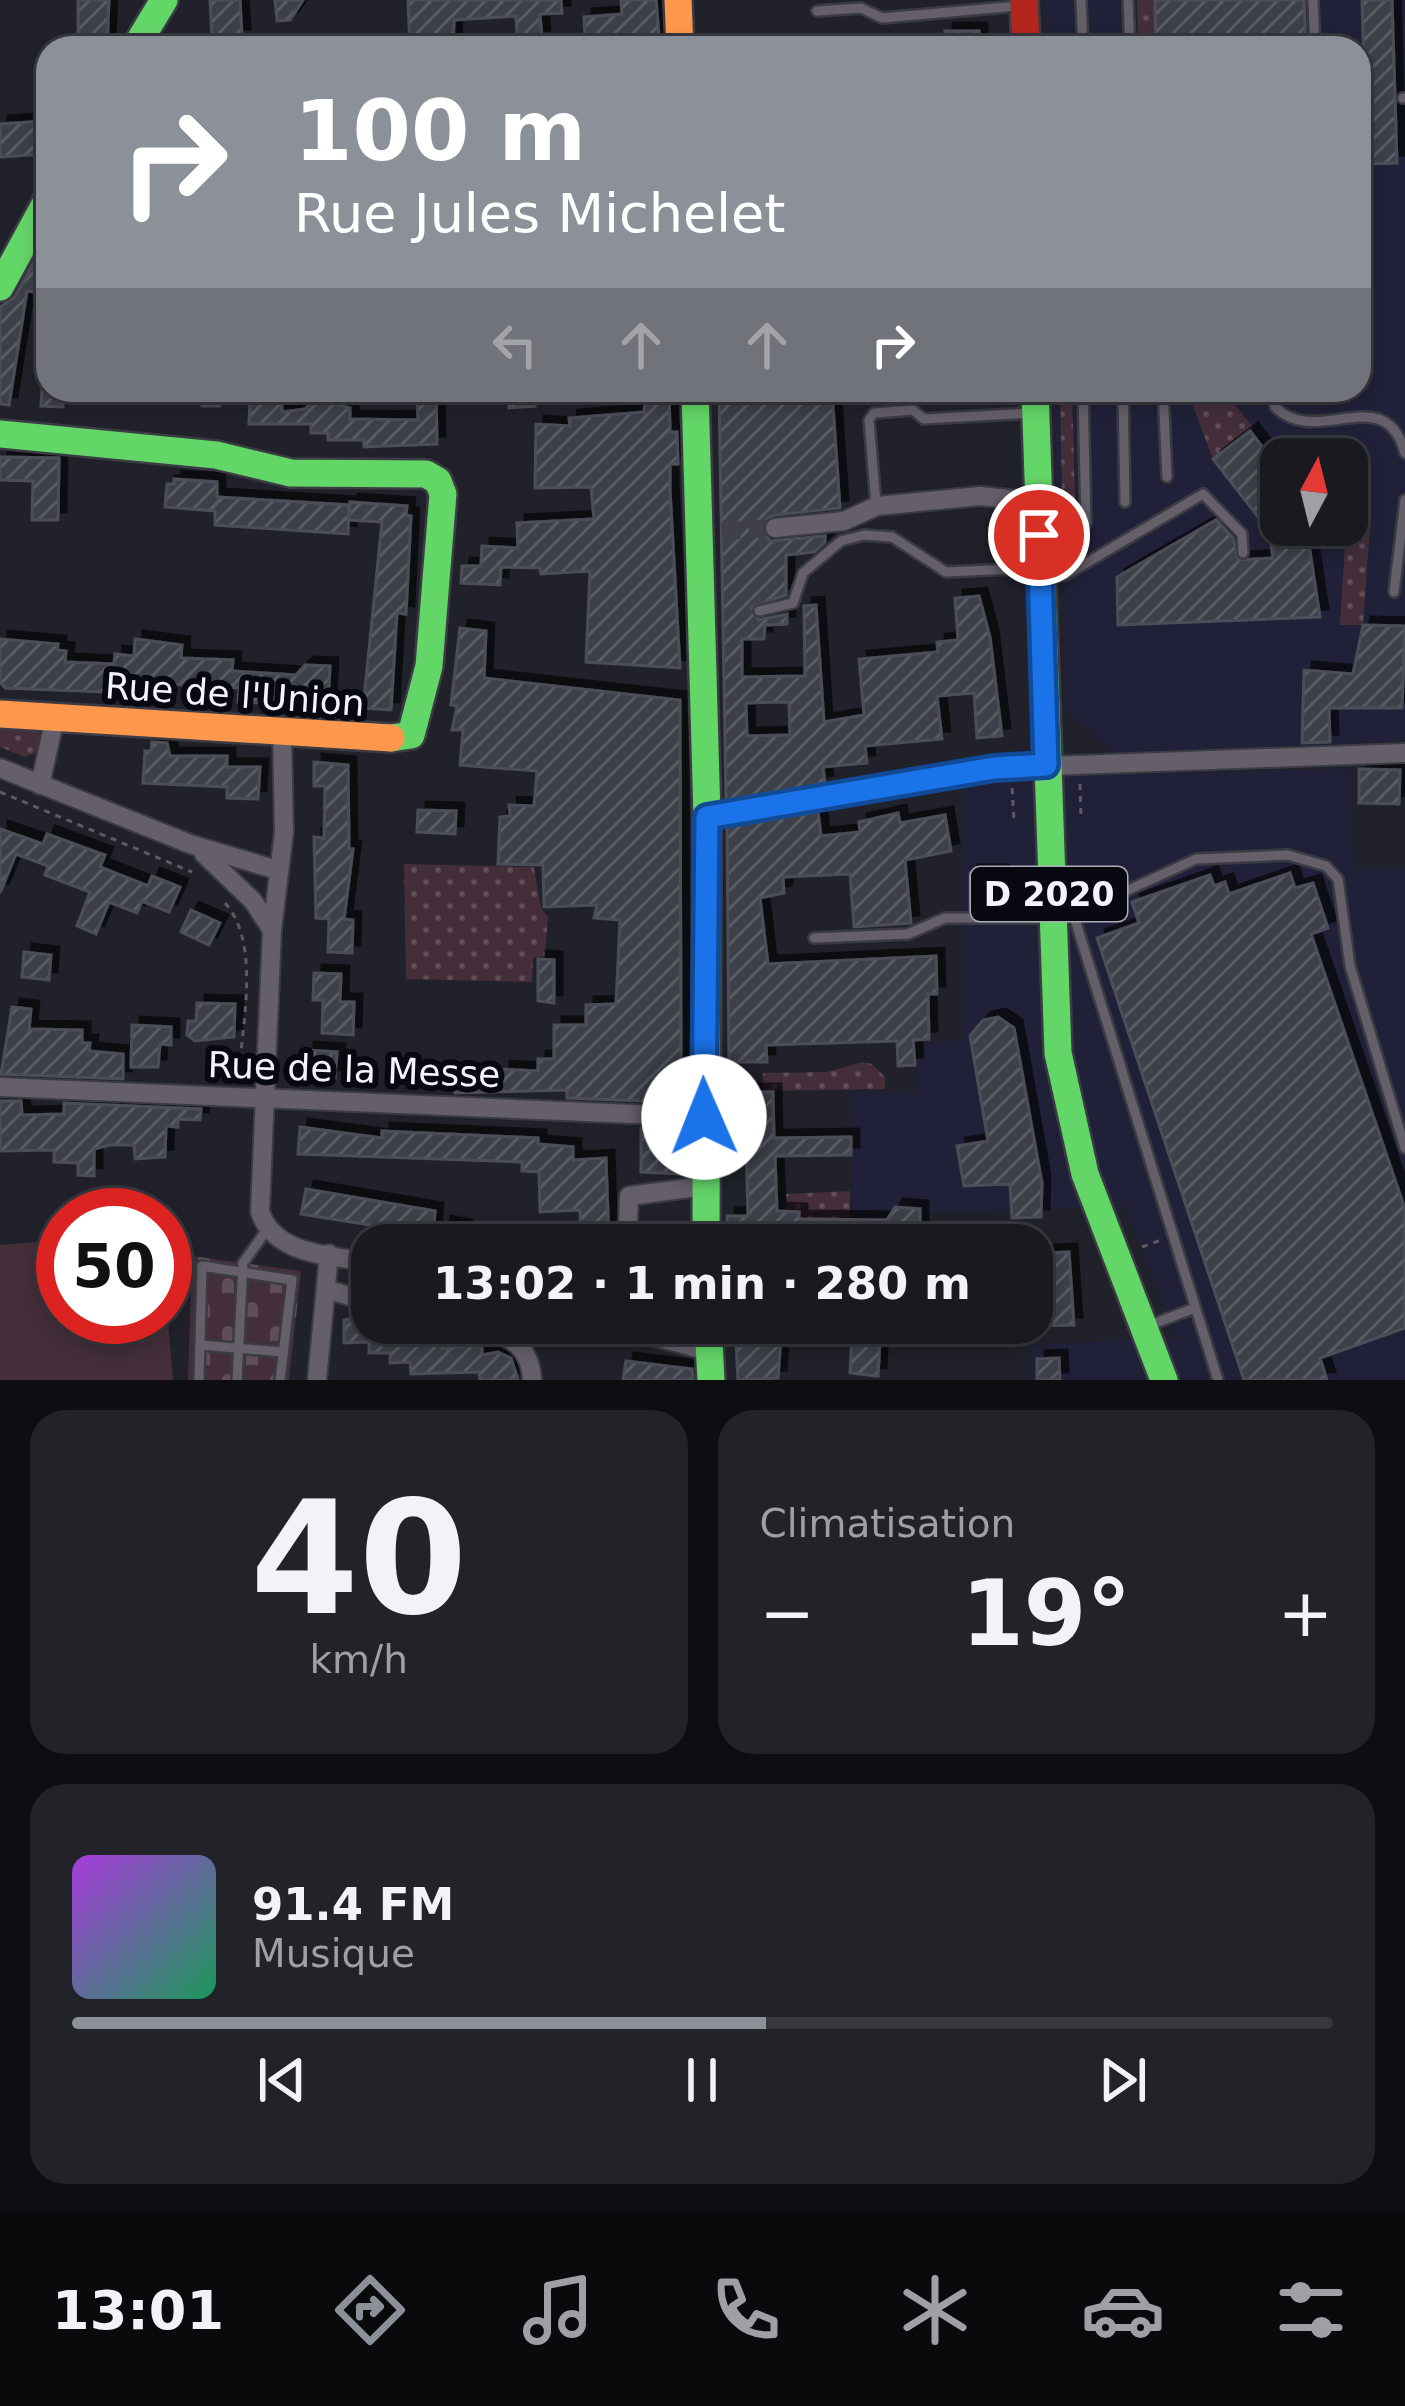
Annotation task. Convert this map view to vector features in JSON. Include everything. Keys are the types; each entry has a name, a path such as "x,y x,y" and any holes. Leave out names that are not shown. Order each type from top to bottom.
{"main road":[{"path":"142,36 164,0"},
{"path":"678,0 680,36"},
{"path":"1024,3 1025,36"},
{"path":"0,287 36,242"},
{"path":"696,402 711,532 712,613 705,1224"},
{"name":"D 2020","path":"1035,402 1046,765 1066,1100 1116,1256 1164,1380"},
{"name":"Rue de l'Union","path":"0,434 216,455 291,473 426,474 438,481 442,494 429,666 411,735 386,739 0,714"},
{"path":"709,1344 711,1380"}],"street":[{"path":"775,528 844,520 877,506 980,496 1038,502"},
{"path":"40,785 55,718"},
{"path":"282,732 284,832 272,930 260,1212 266,1231 280,1242 351,1259"},
{"path":"707,817 994,768 1405,753"},
{"path":"0,768 190,844 277,870"},
{"path":"190,844 236,881 272,930"},
{"name":"Rue de la Messe","path":"0,1087 704,1117"},
{"path":"627,1224 628,1196 704,1186"},
{"path":"318,1380 328,1254"},
{"path":"326,1289 351,1297"},
{"path":"517,1344 531,1360 532,1380"}],"lane":[{"path":"1081,0 1082,36"},
{"path":"1128,0 1130,36"},
{"path":"1313,0 1314,36"},
{"path":"817,11 861,8 882,18 1024,3"},
{"path":"877,506 869,420 874,413 914,410 924,419 1029,402"},
{"path":"1083,402 1086,523"},
{"path":"1123,402 1125,502"},
{"path":"1164,402 1167,477"},
{"path":"1275,402 1298,420 1385,419 1399,430 1405,453"},
{"path":"759,611 794,603 803,574 841,541 864,535 892,537 946,572 1066,575 1203,494 1242,534 1243,553"},
{"path":"1394,592 1405,500"},
{"path":"814,938 908,934 945,918 1057,912 1196,859 1288,856 1326,866 1338,879 1350,966 1405,1148"},
{"path":"1057,912 1173,1236 1218,1380"},
{"path":"237,1380 243,1263 266,1231"},
{"path":"199,1380 202,1267 292,1280 280,1380"},
{"path":"1145,1327 1196,1308"},
{"path":"200,1345 283,1352"}],"path":[{"path":"1080,780 1081,818"},
{"path":"1012,788 1014,820"},
{"path":"0,792 197,876"},
{"path":"214,892 239,921 244,952 236,1098"},
{"path":"1116,1256 1173,1236"}],"shaded area":[{"path":"1045,0 1405,0 1405,741 1117,755 1065,709 1064,534 1056,491 1054,402 1371,402 1371,36 1046,36"},
{"path":"1347,769 1355,868 1405,868 1405,1380 1032,1380 1032,1345 1177,1338 1125,1205 923,1214 922,1219 852,1217 850,1092 918,1091 917,1045 961,1039 961,788 1079,775"}],"green space":[{"path":"1137,0 1155,0 1155,36 1138,36"},
{"path":"1060,402 1072,402 1076,535 1063,542"},
{"path":"1192,402 1232,402 1254,428 1213,459"},
{"path":"1371,513 1363,625 1340,625 1345,546 1368,546"},
{"path":"0,728 40,731 38,752 25,757 0,747"},
{"path":"404,864 534,867 541,908 548,917 545,956 533,958 532,982 406,979"},
{"path":"862,1062 872,1064 885,1077 885,1089 763,1091 763,1073 827,1072"},
{"path":"850,1191 850,1218 800,1218 800,1210 787,1210 786,1194"},
{"path":"36,1242 36,1344 170,1344 173,1380 0,1380 0,1245"},
{"path":"192,1256 301,1271 289,1380 188,1380"}],"building":[{"path":"78,0 109,0 108,36 78,36"},
{"path":"210,0 240,0 242,36 212,36"},
{"path":"275,0 303,0 290,20 277,21"},
{"path":"408,0 561,0 562,13 540,14 542,36 517,36 516,16 454,20 453,36 410,36"},
{"path":"621,0 656,0 659,36 585,36 584,17 622,14"},
{"path":"1155,0 1304,0 1306,36 1156,36"},
{"path":"1362,0 1392,0 1397,163 1371,164 1371,36 1363,36"},
{"path":"945,31 979,31 979,36 945,36"},
{"path":"36,122 36,155 0,157 0,124"},
{"path":"36,258 36,292 27,291 9,405 0,404 0,307 15,297"},
{"path":"41,402 63,402 63,407 41,406"},
{"path":"250,402 282,402 282,412 327,402 350,408 350,419 418,420 417,402 436,402 437,444 364,447 364,440 328,440 328,433 311,433 311,424 249,424"},
{"path":"509,402 535,402 535,406 509,408"},
{"path":"645,402 669,402 670,432 677,432 678,464 670,464 670,490 680,668 586,662 590,571 541,574 540,568 501,567 500,585 461,583 462,566 481,566 482,546 518,548 517,523 594,519 591,487 535,488 536,424 570,426 569,418 644,412"},
{"path":"719,402 833,402 840,508 774,515 763,521 764,535 771,541 825,536 825,542 814,552 786,555 786,595 751,607 758,620 787,614 787,624 765,625 764,639 742,639 742,677 805,676 804,606 816,605 824,722 864,715 859,659 938,652 937,642 958,640 955,598 979,596 990,637 1002,736 977,738 974,693 937,696 942,739 865,746 867,763 823,767 825,783 726,800","holes":["789,702 790,735 747,736 746,703"]},
{"path":"1250,431 1260,444 1260,519 1213,459"},
{"path":"0,457 59,458 58,520 32,520 33,481 0,480"},
{"path":"174,479 217,482 217,497 349,505 348,534 215,525 215,511 165,507 167,484 174,484"},
{"path":"350,502 407,506 406,515 411,516 406,614 397,613 391,710 363,708 382,522 349,520"},
{"path":"1216,520 1233,538 1238,560 1273,558 1271,546 1309,546 1320,617 1118,625 1117,577"},
{"path":"1363,625 1405,626 1402,708 1329,708 1330,742 1302,743 1304,670 1353,674"},
{"path":"460,628 486,631 484,678 680,700 681,1065 671,1065 672,1102 567,1098 567,1090 455,1093 456,1080 501,1086 502,1069 538,1071 538,1059 554,1059 554,1025 586,1025 586,1005 616,1004 620,920 594,918 597,905 544,907 543,865 498,864 500,817 510,816 509,805 534,806 537,771 460,765 463,730 452,730 457,706 451,705"},
{"path":"0,639 58,644 57,650 66,651 65,662 114,664 115,654 134,656 135,639 182,645 181,658 233,660 232,671 296,675 305,665 330,666 328,706 238,702 239,688 113,682 113,689 104,692 5,688 0,682"},
{"path":"152,742 167,743 170,756 227,756 227,767 260,767 258,799 227,798 227,787 143,783 145,751 151,751"},
{"path":"314,762 348,765 349,849 353,849 344,919 353,920 352,953 328,952 329,919 316,918 314,837 324,838 325,786 314,786"},
{"path":"1359,769 1400,770 1399,804 1359,803"},
{"path":"418,810 456,811 455,834 417,832"},
{"path":"818,812 821,836 860,832 859,822 898,813 900,823 945,815 951,851 905,860 911,923 854,927 850,874 783,877 784,893 760,898 768,964 936,956 937,994 928,994 929,1039 913,1040 915,1065 898,1066 897,1041 766,1045 767,1062 729,1062 727,827"},
{"path":"0,829 43,844 47,834 105,855 100,867 148,886 152,876 180,887 169,912 142,901 137,913 109,902 96,934 77,926 90,892 45,875 48,866 16,854 0,893"},
{"path":"970,873 1001,873 1002,909 970,909"},
{"path":"1290,873 1295,888 1313,883 1328,928 1311,934 1405,1209 1405,1328 1320,1358 1327,1380 1244,1380 1097,938 1139,923 1132,902 1210,875 1214,886 1225,882 1229,894"},
{"path":"191,910 220,923 209,945 181,932"},
{"path":"24,952 51,955 49,980 22,977"},
{"path":"538,959 554,960 554,1003 538,1001"},
{"path":"314,973 341,974 340,1002 354,1002 353,1035 322,1033 323,1000 313,1000"},
{"path":"197,1003 235,1004 234,1037 195,1041 187,1035 188,1021 196,1021"},
{"path":"12,1007 31,1009 29,1029 82,1030 82,1043 90,1043 89,1051 123,1054 123,1079 1,1074"},
{"path":"998,1017 1014,1028 1042,1183 1041,1217 1012,1218 1010,1184 964,1186 957,1146 988,1141 970,1036 983,1020"},
{"path":"132,1025 171,1027 171,1045 160,1044 158,1067 131,1067"},
{"path":"306,1050 337,1052 335,1078 304,1075"},
{"path":"745,1092 773,1092 774,1138 851,1137 851,1155 775,1156 777,1211 799,1212 799,1219 887,1220 895,1207 920,1209 920,1224 727,1224 727,1216 748,1216"},
{"path":"0,1101 21,1101 22,1115 64,1114 64,1103 201,1109 200,1120 178,1119 178,1127 166,1126 165,1157 135,1159 134,1145 94,1149 94,1176 78,1175 78,1163 54,1162 54,1150 0,1151"},
{"path":"300,1127 382,1138 382,1131 538,1138 538,1144 573,1147 573,1160 606,1158 608,1224 580,1224 580,1210 540,1212 539,1172 522,1171 522,1162 298,1154"},
{"path":"641,1128 679,1131 678,1174 641,1172"},
{"path":"306,1189 435,1211 434,1224 364,1224 301,1214"},
{"path":"1069,1252 1074,1325 1053,1326 1053,1253"},
{"path":"351,1318 351,1343 344,1343 344,1320"},
{"path":"369,1344 442,1344 442,1349 482,1344 482,1355 498,1352 511,1358 518,1380 480,1380 479,1372 411,1374 410,1362 390,1363 390,1353 369,1353"},
{"path":"736,1344 780,1344 778,1378 738,1380"},
{"path":"852,1344 880,1344 878,1376 850,1373"},
{"path":"1059,1358 1060,1380 1037,1380 1037,1359"},
{"path":"626,1361 692,1369 693,1380 623,1380"}],"tunnel":[{"path":"722,531 775,528"}],"traffic: fast":[{"path":"142,36 164,0"},
{"path":"0,287 36,221"},
{"path":"695,402 707,817 706,1224"},
{"path":"1035,402 1058,1053 1085,1174 1164,1380"},
{"path":"0,434 216,455 291,473 426,474 438,481 443,494 429,666 411,735 391,738"},
{"path":"709,1344 711,1380"}],"traffic: slow":[{"path":"678,0 680,36"},
{"path":"0,714 391,738"}],"traffic: jam":[{"path":"1024,0 1026,36"}],"route":[{"path":"704,1117 707,817 994,768 1046,765 1039,535"}]}
